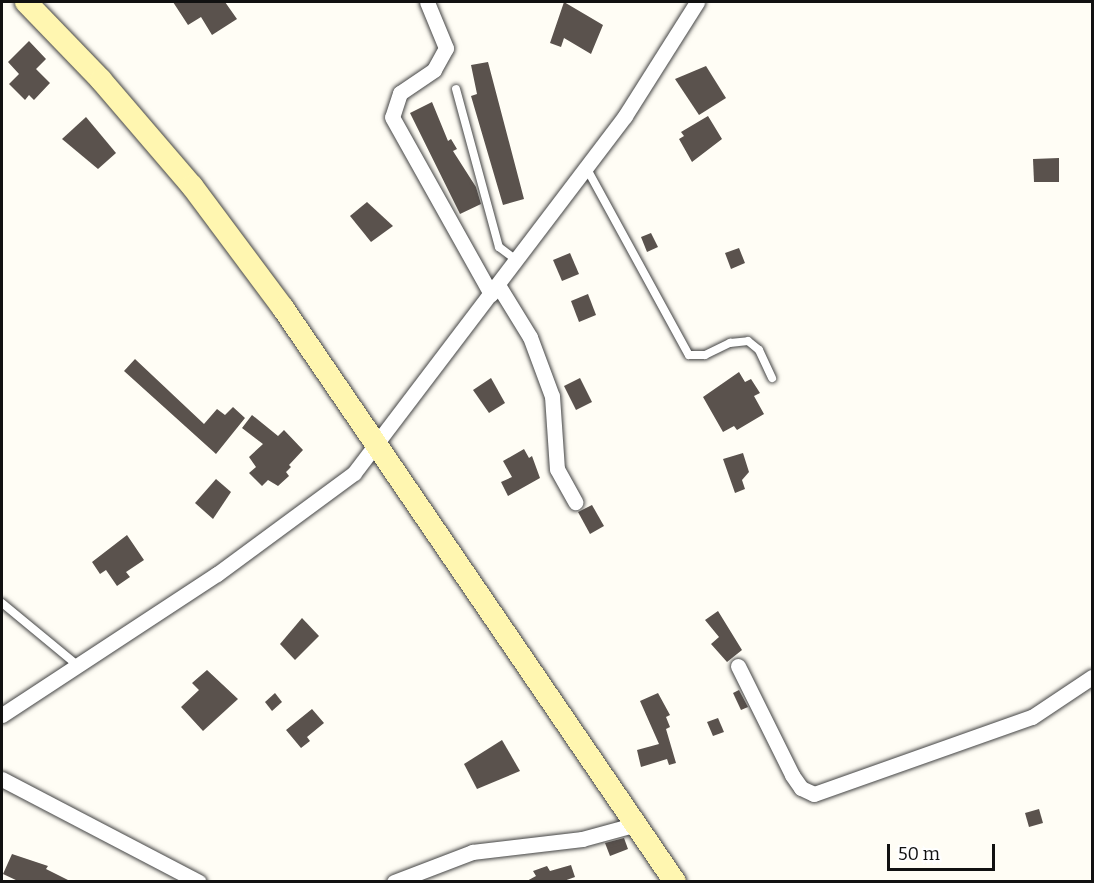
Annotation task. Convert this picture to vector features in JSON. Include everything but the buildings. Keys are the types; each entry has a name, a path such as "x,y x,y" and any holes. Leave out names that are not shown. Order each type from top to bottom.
{"street":[{"path":"26,2 101,80 192,186 378,442 675,882"},
{"path":"427,2 446,48 434,70 400,93 392,117 495,290 530,337 552,396 557,469 575,502"},
{"path":"2,715 76,663 216,574 354,473 587,169 631,107 697,2"},
{"path":"738,666 792,775 801,789 814,794 1032,717 1092,677"},
{"path":"2,779 199,882"},
{"path":"394,882 472,852 582,839 637,824"}],"lane":[{"path":"456,89 498,246 516,260"},
{"path":"587,169 689,355 705,355 730,343 748,341 759,350 772,378"},
{"path":"2,603 76,663"}]}
